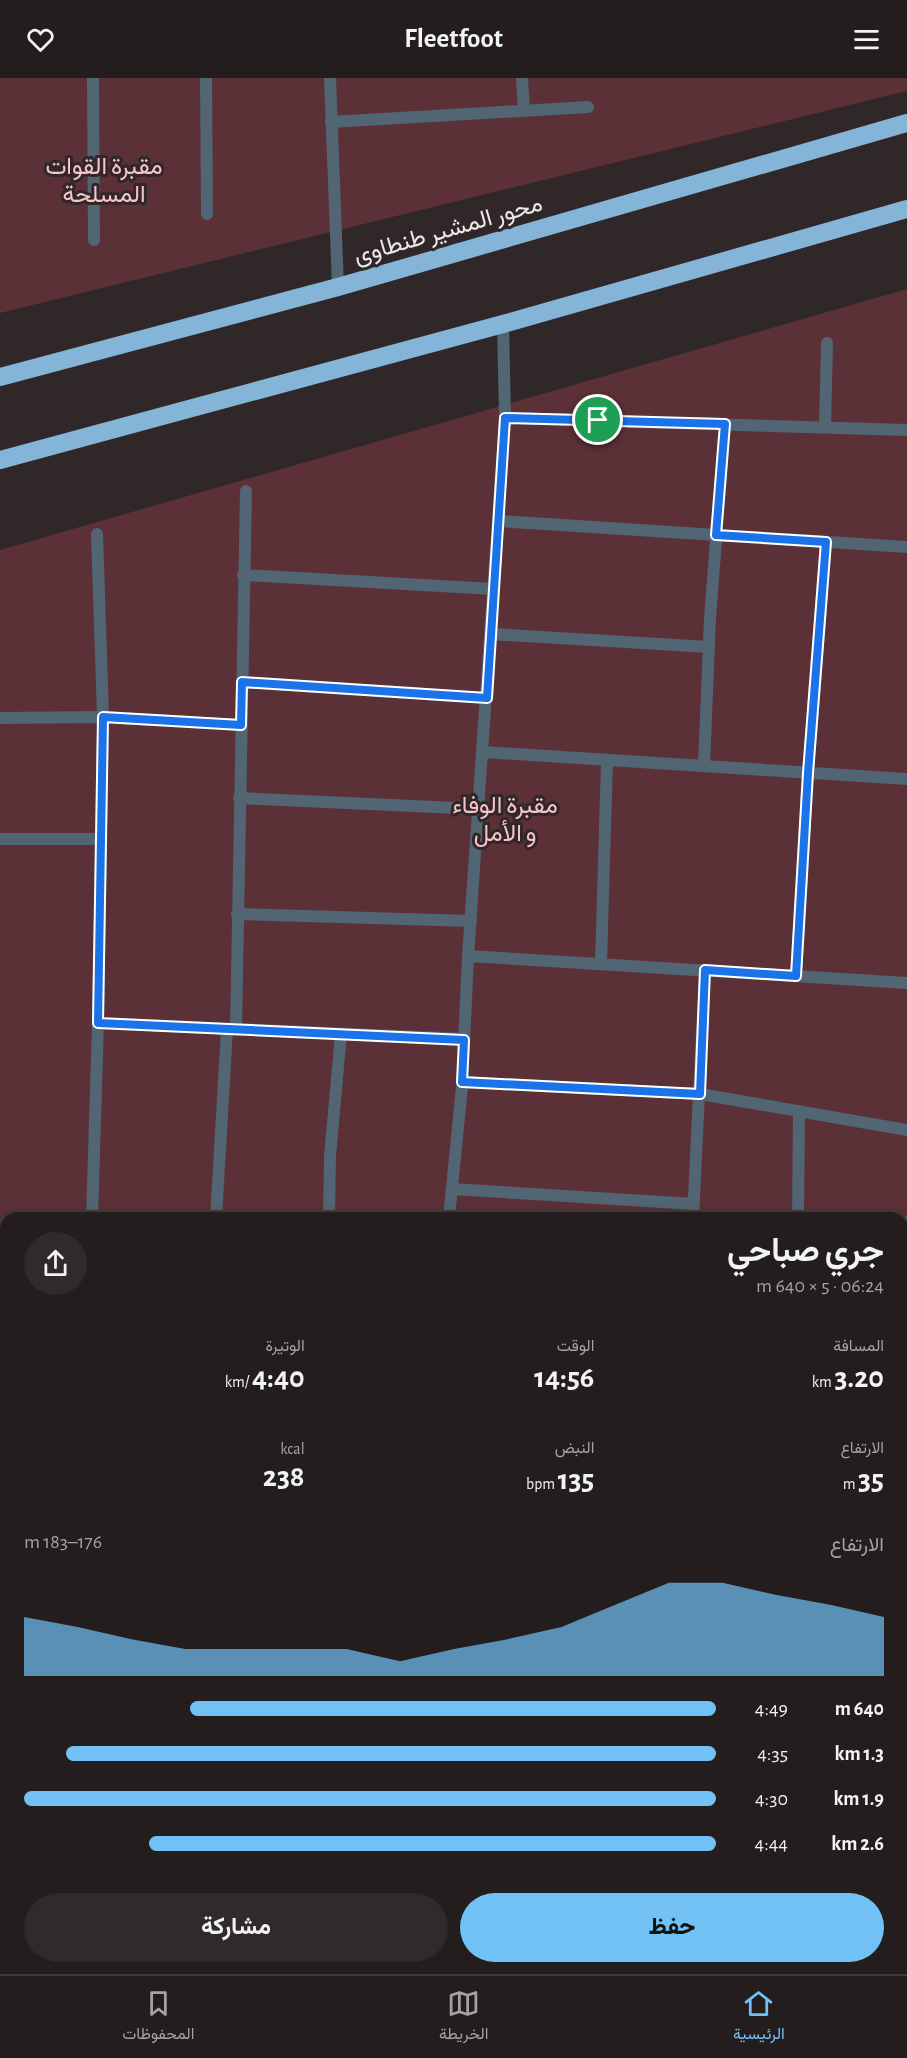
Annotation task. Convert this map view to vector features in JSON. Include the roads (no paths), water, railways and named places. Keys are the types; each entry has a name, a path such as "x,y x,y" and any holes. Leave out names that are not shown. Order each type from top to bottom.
{"highway":[{"name":"محور المشير طنطاوى","path":"0,377 338,287 907,123"},
{"path":"0,460 503,324 907,209"}],"lane":[{"path":"93,78 94,240"},
{"path":"207,78 207,214"},
{"path":"330,78 338,287"},
{"path":"522,78 524,111"},
{"path":"331,122 588,107"},
{"path":"450,1212 462,1082 468,956 484,752 505,418 503,324"},
{"path":"825,427 826,343"},
{"path":"505,418 907,430"},
{"path":"704,766 709,647 725,424"},
{"path":"216,1212 231,1029 237,914 246,491"},
{"path":"498,521 907,547"},
{"path":"92,1212 103,717 97,534"},
{"path":"796,976 808,773 826,542"},
{"path":"243,575 494,589"},
{"path":"491,634 709,647"},
{"path":"242,682 487,698"},
{"path":"0,718 103,717 241,725"},
{"path":"484,752 907,779"},
{"path":"601,963 607,760"},
{"path":"239,798 479,809"},
{"path":"0,839 100,839"},
{"path":"237,914 471,921"},
{"path":"468,956 907,983"},
{"path":"693,1212 705,970"},
{"path":"98,1023 464,1040"},
{"path":"329,1212 330,1156 341,1034"},
{"path":"462,1082 700,1094 907,1130"},
{"path":"798,1212 800,1111"},
{"path":"452,1189 694,1204"}],"park label":[{"name":"مقبرة القوات المسلحة","path":"104,181"},
{"name":"مقبرة الوفاء و الأمل","path":"505,820"}]}
